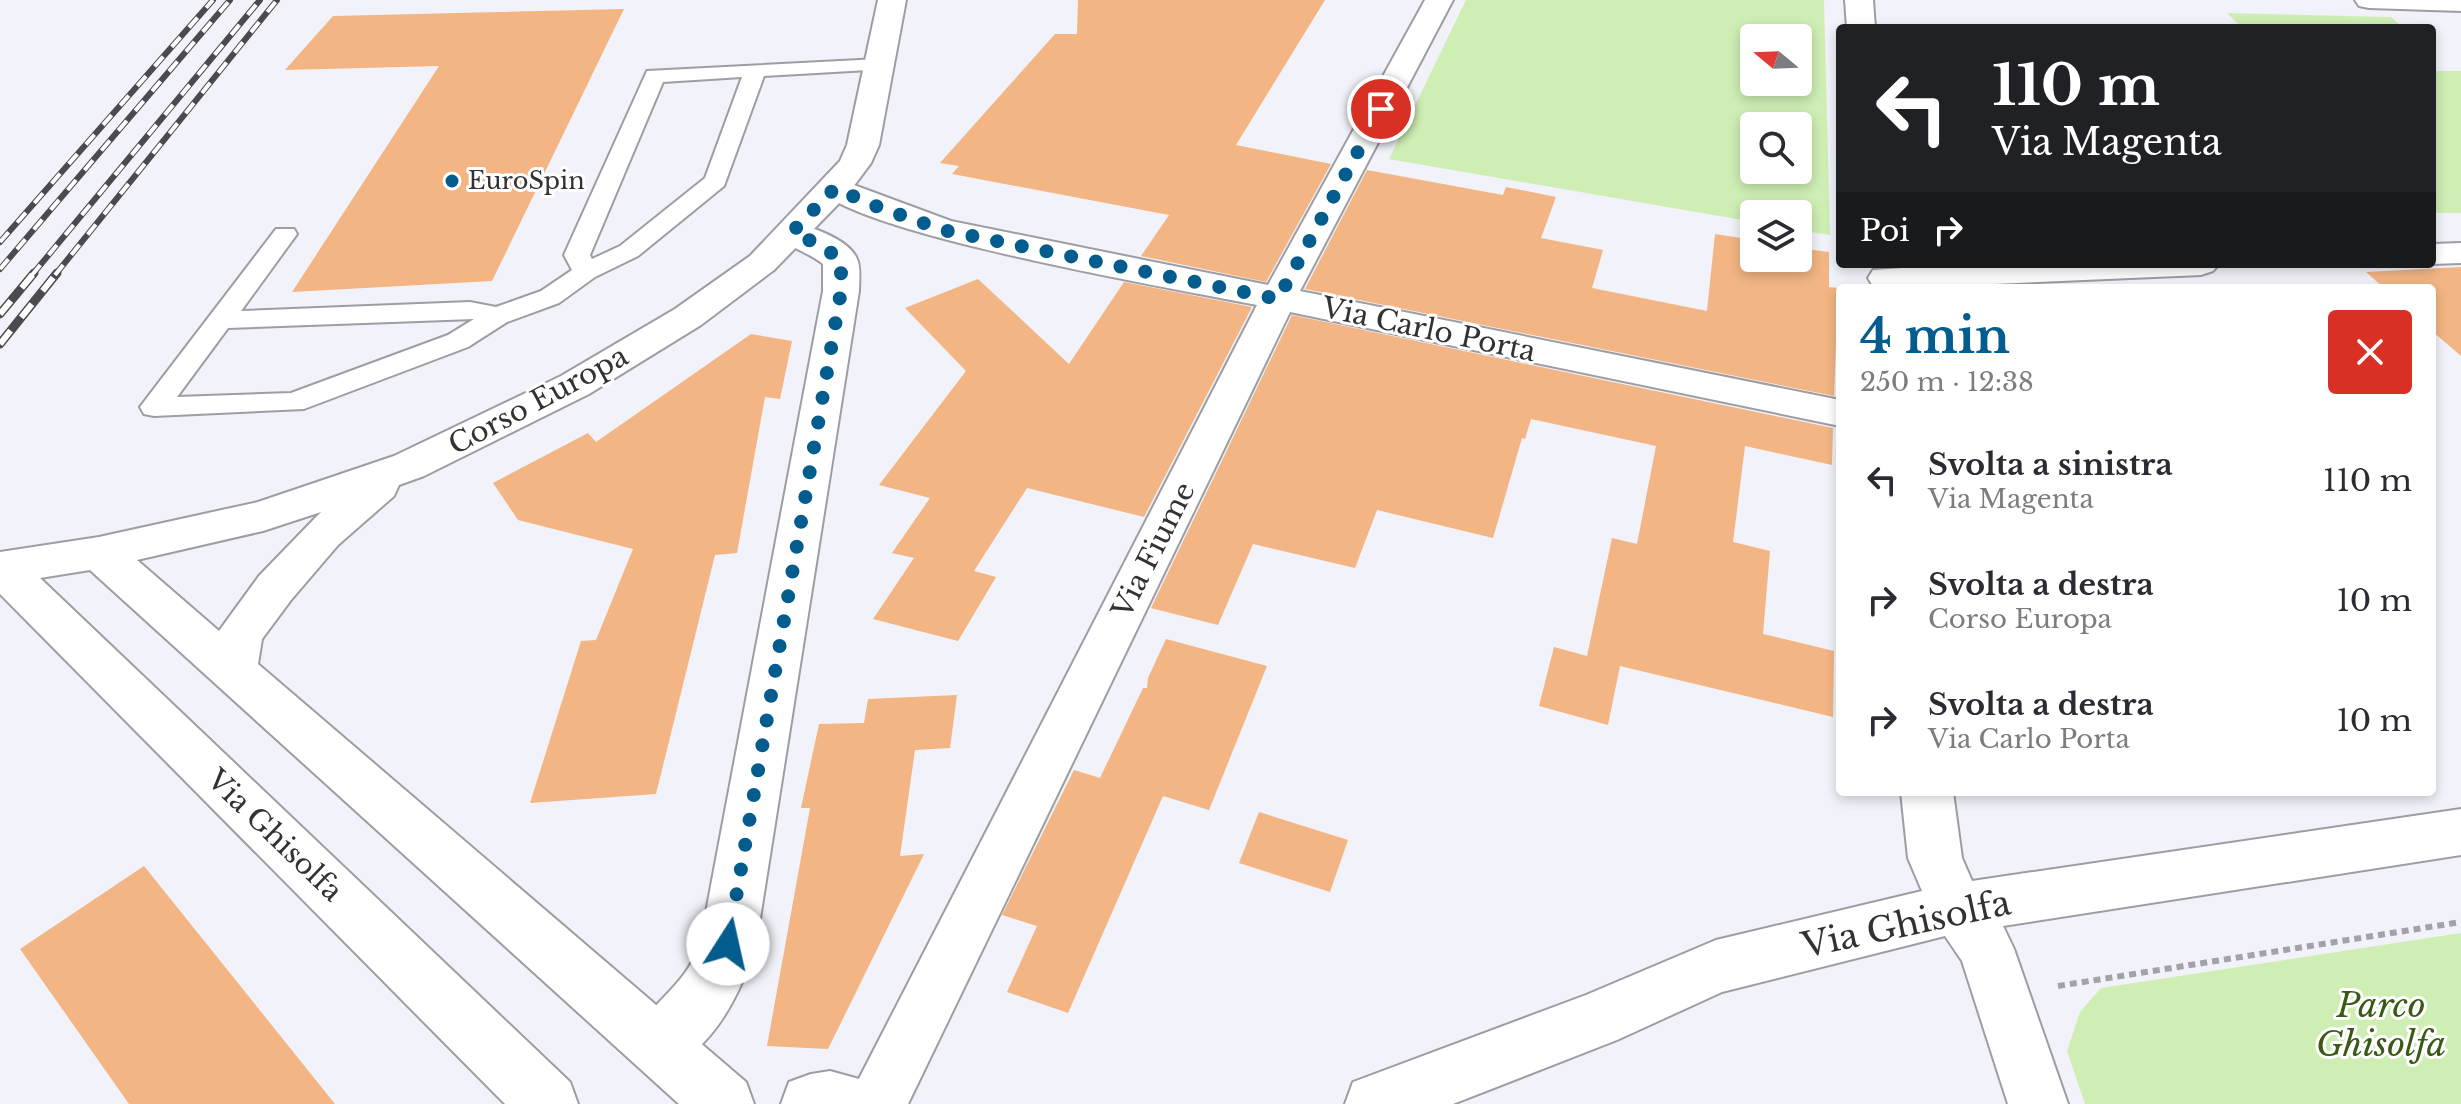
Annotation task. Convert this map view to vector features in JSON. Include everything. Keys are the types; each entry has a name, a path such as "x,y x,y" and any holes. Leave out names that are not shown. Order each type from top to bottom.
{"street":[{"name":"Corso Europa","path":"0,568 99,553 263,516 409,466 575,385 688,317 762,263 855,163 863,145 892,0"},
{"name":"Via Fiume","path":"876,1104 1278,299 1439,0"},
{"path":"1859,0 1861,24"},
{"path":"2369,0 2461,3"},
{"name":"Via Carlo Porta","path":"835,188 943,230 1836,412"},
{"path":"658,1045 694,1012 718,979 728,944 841,291 841,261 824,247 792,232"},
{"path":"2436,254 2461,253"},
{"path":"1886,277 2104,268"},
{"path":"233,670 240,634 275,588 323,534 357,503 409,466"},
{"path":"99,553 724,1104"},
{"name":"Via Ghisolfa","path":"0,568 548,1104"},
{"path":"1927,796 1935,858 1957,908 1986,949 2038,1104"},
{"name":"Via Ghisolfa","path":"1375,1104 1596,1020 1716,967 1957,908 2461,832"},
{"path":"811,1104 830,1101 848,1104"}],"lane":[{"path":"586,272 577,255 655,76 879,65"},
{"path":"285,234 154,407 294,402 458,341 498,316 550,297 586,272 629,251 716,181 755,70"},
{"path":"220,320 470,310 498,316"}],"path":[{"path":"2002,995 2461,922"}],"green space":[{"path":"1466,0 1824,0 1830,235 1812,232 1812,200 1740,200 1740,220 1389,159"},
{"path":"2227,13 2391,17 2399,24 2238,24"},
{"path":"2436,71 2461,71 2461,213 2436,213"},
{"name":"Parco Ghisolfa","path":"2461,933 2461,1104 2085,1104 2067,1051 2080,1012 2101,988"}],"building":[{"path":"1078,0 1325,0 1236,145 1331,164 1266,282 1141,256 1169,215 952,174 959,166 940,163 1055,34 1077,34"},
{"name":"EuroSpin","path":"624,9 492,281 292,292 439,66 285,70 333,16"},
{"path":"1367,170 1503,195 1506,187 1556,197 1541,238 1603,250 1592,288 1707,311 1715,234 1740,238 1740,272 1812,272 1812,250 1829,252 1829,287 1836,288 1834,396 1305,289"},
{"path":"2461,267 2461,356 2436,334 2436,284 2380,284 2366,272"},
{"path":"978,279 1069,364 1124,282 1252,307 1144,517 1027,488 974,571 996,577 958,641 873,619 914,558 892,553 930,498 879,485 966,371 905,308"},
{"path":"1292,315 1833,428 1832,465 1745,446 1733,542 1770,551 1763,634 1834,651 1833,717 1620,666 1608,725 1539,706 1554,647 1587,656 1612,538 1637,544 1656,446 1531,419 1525,439 1522,438 1493,538 1377,510 1355,568 1253,544 1218,625 1151,608"},
{"path":"751,334 792,341 780,399 765,397 737,553 715,555 656,794 530,803 581,641 596,640 633,549 518,520 493,483 588,433 596,442"},
{"path":"1166,639 1267,666 1209,810 1163,796 1068,1013 1007,992 1037,926 1002,915 1074,770 1100,778 1143,688 1147,688 1148,678"},
{"path":"957,695 950,748 915,750 900,856 924,854 828,1049 767,1046 810,808 801,808 819,724 864,723 868,699"},
{"path":"1259,812 1348,840 1330,892 1239,863"},
{"path":"144,866 335,1104 129,1104 20,949"}],"railway":[{"path":"0,242 213,0"},
{"path":"0,269 230,0"},
{"path":"32,275 260,0"},
{"path":"55,275 277,0"},
{"path":"0,314 34,273"},
{"path":"0,344 57,273"}],"place":[{"name":"EuroSpin","path":"452,181"}],"route":[{"path":"728,944 841,291 841,261 824,247 792,232 835,188 943,230 1278,299 1381,109"}]}
